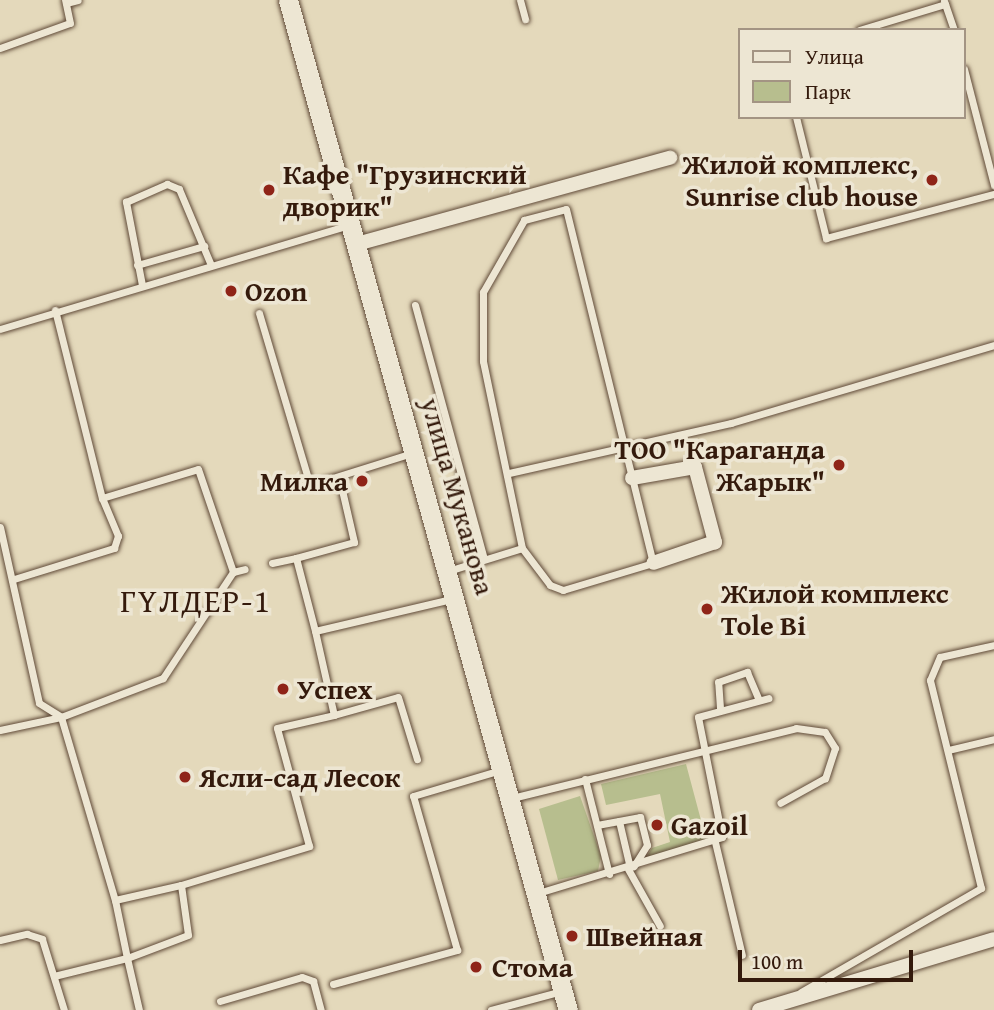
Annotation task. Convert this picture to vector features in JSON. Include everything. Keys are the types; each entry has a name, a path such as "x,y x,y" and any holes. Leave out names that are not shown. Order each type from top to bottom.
{"main road":[{"name":"улица Муканова","path":"288,0 459,597 568,1010"}],"street":[{"path":"357,244 670,158"},
{"path":"632,478 695,467 715,542 653,563"},
{"path":"759,1010 778,1007 994,939"}],"lane":[{"path":"0,48 70,23 65,2 78,0"},
{"path":"520,0 525,19"},
{"path":"865,28 945,2 953,28"},
{"path":"966,77 994,185"},
{"path":"796,119 826,238 994,194"},
{"path":"142,285 126,202 167,184 178,189 211,265"},
{"path":"566,209 653,563 563,590 550,585 522,548 509,473 482,361 483,292 524,220 566,209"},
{"path":"0,329 55,310 352,224"},
{"path":"137,265 204,246"},
{"path":"415,305 484,559"},
{"path":"14,579 114,548 118,536 102,498 55,310"},
{"path":"259,313 310,485 416,452"},
{"path":"509,473 624,448 994,345"},
{"path":"102,498 198,469 233,572"},
{"path":"272,563 354,542 339,477"},
{"path":"0,527 14,579 39,703 61,717 115,900 139,1010"},
{"path":"451,570 522,548"},
{"path":"296,558 316,631 334,715"},
{"path":"0,730 61,717 173,670 233,572 245,569"},
{"path":"316,631 459,597"},
{"path":"778,1007 981,888 930,680 933,667 940,657 994,645"},
{"path":"720,708 718,682 747,672 759,701"},
{"path":"115,900 181,885 309,846 277,728 398,697 417,759"},
{"path":"537,894 715,842 724,828 703,749 698,717 720,708 769,698"},
{"path":"512,799 796,727 825,732 835,748 825,778 780,803"},
{"path":"948,750 994,739"},
{"path":"333,984 457,950 413,796 505,769"},
{"path":"585,779 610,874"},
{"path":"597,825 640,817 647,845 631,868"},
{"path":"619,821 631,868 660,926"},
{"path":"715,842 742,955"},
{"path":"54,976 127,958 188,935 181,885"},
{"path":"0,940 27,934 42,939 64,1010"},
{"path":"220,1001 302,977 313,981 321,1010"},
{"path":"491,1010 563,990"}],"green space":[{"path":"686,764 706,839 646,858 652,848 670,842 660,794 606,805 601,784"},
{"path":"580,796 601,856 598,871 558,880 539,809"}],"place":[{"name":"Жилой комплекс, Sunrise club house","path":"932,180"},
{"name":"Кафе \"Грузинский дворик\"","path":"269,190"},
{"name":"Ozon","path":"231,291"},
{"name":"ТОО \"Караганда Жарык\"","path":"839,465"},
{"name":"Милка","path":"362,481"},
{"name":"Жилой комплекс Tole Bi","path":"707,609"},
{"name":"Успех","path":"283,689"},
{"name":"Ясли-сад Лесок","path":"185,777"},
{"name":"Gazoil","path":"657,825"},
{"name":"Швейная","path":"572,936"},
{"name":"Стома","path":"476,967"}],"district":[{"name":"ГҮЛДЕР-1","path":"196,601"}]}
